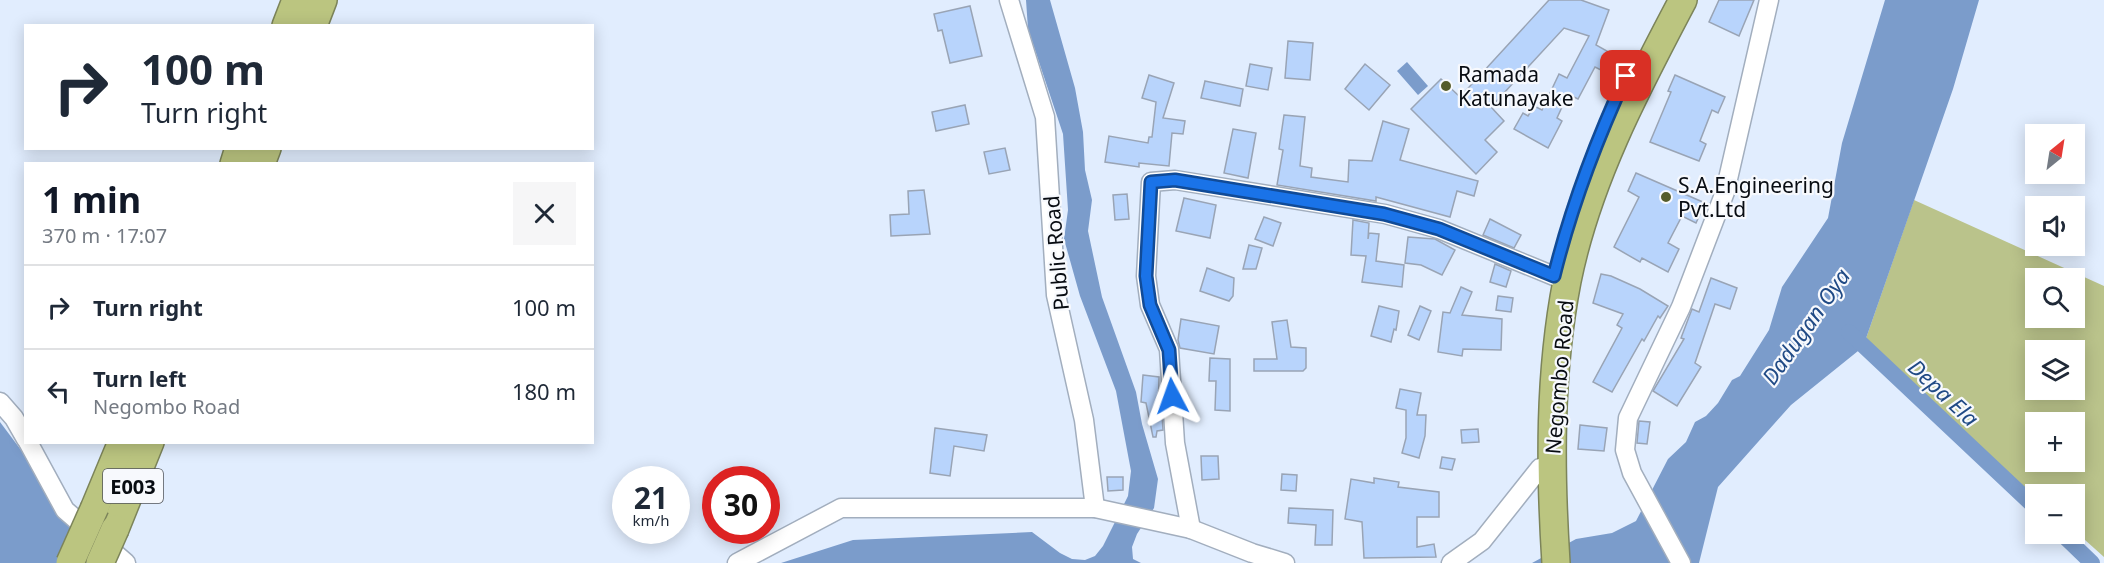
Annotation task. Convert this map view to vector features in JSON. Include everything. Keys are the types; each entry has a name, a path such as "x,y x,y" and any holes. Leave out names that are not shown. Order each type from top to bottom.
{"highway":[{"path":"287,24 296,0"},
{"path":"314,24 323,0"},
{"name":"Negombo Road","path":"1556,563 1540,468 1539,424 1543,352 1554,276 1573,207 1600,132 1667,0"},
{"name":"Negombo Road","path":"1544,563 1551,426 1567,280 1596,185 1614,138 1639,82 1683,0"},
{"name":"E003","path":"70,563 121,444"},
{"name":"E003","path":"100,563 149,444"}],"street":[{"name":"Public Road","path":"1009,0 1045,117 1056,295 1103,510"},
{"path":"1681,563 1632,473 1625,450 1628,418 1680,307 1725,192 1769,0"},
{"path":"1191,529 1175,443 1169,350 1150,305 1146,276 1151,182 1175,180 1384,214 1439,229 1554,276"},
{"path":"0,402 14,418 24,436"},
{"path":"29,444 65,510 126,563"},
{"path":"1451,563 1482,541 1540,468"},
{"path":"738,563 841,508 1103,510 1191,529 1252,553 1285,563"}],"green space":[{"path":"1914,200 2025,250 2025,256 2038,256 2064,268 2025,268 2025,328 2085,328 2085,277 2104,286 2104,557 2085,540 2085,484 2025,484 2025,488 1863,347"}],"water":[{"path":"1026,0 1050,0 1075,88 1083,132 1085,170 1092,200 1088,231 1102,297 1136,392 1142,424 1158,479 1154,508 1137,534 1132,547 1133,559 1141,563 781,563 853,540 1032,532 1060,553 1072,559 1085,560 1095,556 1103,546 1128,496 1131,471 1116,391 1080,296 1064,239 1068,210 1063,134 1028,29"},
{"name":"Dadugan Oya","path":"1885,0 1979,0 1953,89 1863,347 1791,405 1718,487 1699,563 1532,563 1576,539 1612,533 1636,521 1668,459 1686,442 1695,422 1706,416 1718,403 1732,380 1740,376 1769,330 1782,287 1828,218 1842,143"},
{"path":"1407,62 1428,86 1418,95 1397,71"},
{"path":"0,422 33,466 66,523 97,563 0,563"}],"building":[{"path":"1549,0 1581,0 1609,10 1596,45 1614,55 1605,72 1595,67 1578,99 1568,94 1557,118 1562,121 1548,148 1514,129 1523,113 1528,116 1534,106 1542,110 1559,74 1567,78 1589,36 1564,28 1491,107 1504,121 1485,140 1497,152 1476,174 1411,109 1441,79 1460,97"},
{"path":"1719,0 1754,0 1739,36 1709,22"},
{"path":"970,6 982,56 950,63 942,30 938,31 934,14"},
{"path":"1288,41 1313,43 1310,80 1285,78"},
{"path":"1250,64 1272,68 1268,90 1246,86"},
{"path":"1365,64 1390,85 1369,110 1345,89"},
{"path":"1149,75 1174,83 1163,118 1185,121 1183,134 1172,133 1169,166 1139,163 1139,167 1105,162 1109,136 1148,143 1149,137 1152,137 1156,102 1142,98"},
{"path":"1675,75 1725,97 1718,113 1712,110 1700,141 1706,144 1699,161 1650,142 1671,92 1668,91"},
{"path":"1205,81 1243,89 1240,106 1201,98"},
{"path":"965,105 969,124 936,131 932,112"},
{"path":"1284,115 1305,117 1300,166 1312,168 1311,177 1348,182 1349,160 1372,161 1383,121 1409,129 1400,160 1478,181 1474,196 1457,191 1450,217 1376,197 1376,201 1277,185 1283,150 1279,149"},
{"path":"1233,129 1256,133 1248,178 1224,173"},
{"path":"1005,148 1010,170 989,174 984,152"},
{"path":"1636,173 1705,203 1696,223 1682,216 1668,243 1679,249 1668,272 1642,258 1640,262 1614,247 1639,197 1628,191"},
{"path":"924,190 930,234 891,236 890,215 909,214 908,191"},
{"path":"1127,194 1129,219 1115,220 1113,195"},
{"path":"1184,198 1216,205 1210,238 1176,231"},
{"path":"1264,217 1281,223 1273,246 1255,239"},
{"path":"1490,219 1521,235 1514,248 1483,235"},
{"path":"1353,220 1369,223 1368,239 1369,233 1379,234 1376,261 1404,265 1402,287 1362,282 1366,256 1351,255"},
{"path":"1408,237 1435,239 1455,250 1442,275 1421,265 1405,263"},
{"path":"1249,245 1262,248 1256,269 1243,269"},
{"path":"1495,264 1511,271 1506,287 1490,282"},
{"path":"1207,268 1234,278 1233,296 1229,301 1200,291"},
{"path":"1601,274 1640,289 1668,306 1660,318 1658,316 1644,341 1642,339 1612,392 1593,382 1622,328 1617,325 1623,314 1593,303"},
{"path":"1711,278 1737,288 1730,309 1715,304 1695,363 1701,367 1677,406 1653,391 1684,339 1681,338 1692,309 1699,312"},
{"path":"1461,287 1472,292 1462,315 1502,319 1501,350 1463,349 1462,356 1438,352 1443,312 1450,313"},
{"path":"1498,296 1513,298 1511,312 1496,310"},
{"path":"1379,306 1399,311 1396,330 1394,329 1391,342 1371,336"},
{"path":"1420,306 1431,311 1419,340 1408,335"},
{"path":"1181,319 1219,326 1214,354 1180,348 1178,340"},
{"path":"1287,320 1291,347 1306,348 1306,368 1303,371 1254,371 1254,359 1277,359 1272,322"},
{"path":"1210,358 1230,359 1230,411 1215,410 1216,381 1209,381"},
{"path":"1143,375 1159,377 1158,416 1162,416 1163,430 1157,431 1156,437 1153,437 1146,403 1141,402"},
{"path":"1400,389 1421,393 1417,415 1426,415 1425,436 1419,458 1402,453 1406,438 1406,410 1396,408"},
{"path":"1639,421 1650,422 1647,444 1637,443"},
{"path":"1580,425 1607,428 1604,451 1578,449"},
{"path":"935,428 987,435 984,451 954,446 950,476 930,473"},
{"path":"1478,429 1479,442 1462,443 1461,430"},
{"path":"1201,456 1218,456 1219,479 1202,480"},
{"path":"1442,457 1455,459 1452,470 1440,468"},
{"path":"1282,474 1297,475 1296,491 1281,490"},
{"path":"1107,477 1123,477 1123,490 1108,491"},
{"path":"1374,478 1399,482 1398,487 1439,492 1439,517 1417,517 1417,547 1434,544 1436,557 1364,558 1362,522 1345,519 1351,479 1374,483"},
{"path":"1289,508 1333,510 1332,545 1315,545 1316,525 1288,523"}],"waterway":[{"name":"Depa Ela","path":"1849,332 2025,498"},
{"name":"Depa Ela","path":"2072,544 2092,563"}],"place":[{"name":"Ramada Katunayake","path":"1446,86"},
{"name":"S.A.Engineering Pvt.Ltd","path":"1666,197"}],"route":[{"path":"1172,396 1169,350 1150,305 1146,276 1151,182 1175,180 1384,214 1439,229 1554,276 1582,180 1600,132 1626,76"}]}
